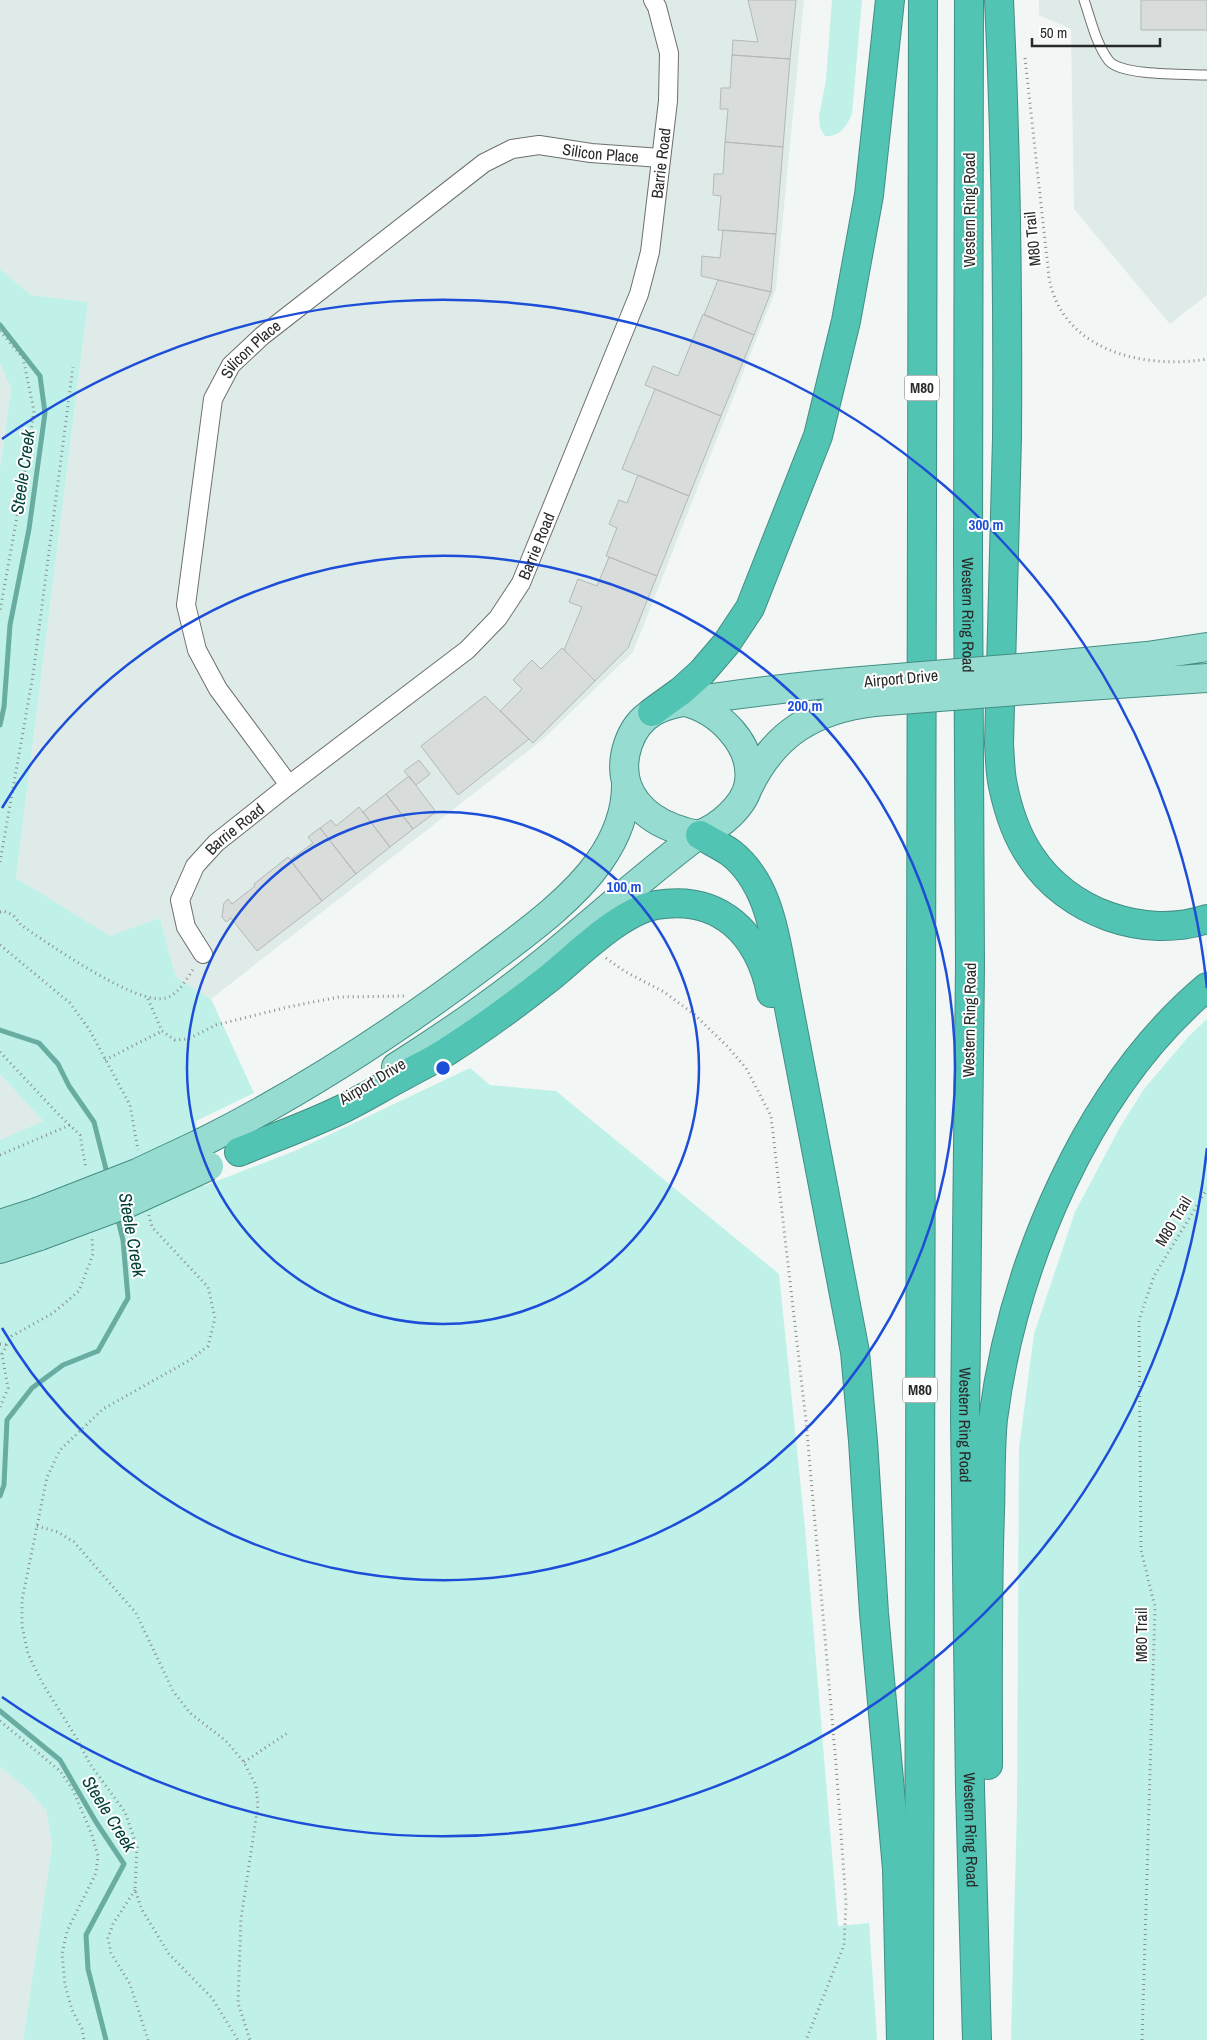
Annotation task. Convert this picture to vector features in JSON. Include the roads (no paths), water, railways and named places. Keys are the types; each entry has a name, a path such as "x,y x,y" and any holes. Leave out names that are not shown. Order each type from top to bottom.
{"highway":[{"path":"652,712 690,684 713,660 738,628 750,608 818,436 846,321 869,195 890,0"},
{"name":"M80","path":"919,2040 923,0"},
{"name":"Western Ring Road","path":"969,0 968,579 970,965 965,1420 970,1788 978,2040"},
{"path":"999,0 1007,276 1006,447 999,744 1002,785 1020,837 1031,858 1054,883 1073,898 1108,916 1135,923 1174,925 1207,919"},
{"path":"699,835 731,854 743,866 762,895 770,914 855,1352 863,1441 874,1613 897,1869 900,2040"},
{"path":"238,1152 340,1110 446,1053 508,1010 614,926 634,913 655,906 686,904 719,914 745,933 760,956 767,973 819,1170"},
{"path":"978,2040 989,1915 988,1586 993,1421 1002,1367 1026,1278 1040,1235 1084,1140 1111,1095 1146,1048 1182,1008 1207,987"}],"main road":[{"name":"Airport Drive","path":"1043,678 1147,656 1207,647"},
{"name":"Airport Drive","path":"684,702 793,686 874,691 1043,678 1207,678"},
{"name":"Airport Drive","path":"748,788 760,765 783,738 802,724 822,713 874,691"},
{"path":"684,702 710,712 734,734 748,767 748,788 741,802 726,818 699,835 673,829 643,810 634,799 626,781 624,761 627,747 633,733 652,712 684,702"},
{"name":"Airport Drive","path":"0,1224 38,1224 126,1204 205,1155 285,1099 336,1068 429,1006 512,944 566,899 586,879 600,862 618,829 625,807 626,781"},
{"name":"Airport Drive","path":"205,1155 238,1152 340,1101 398,1067 456,1028 538,967 647,875 699,835"},
{"name":"Airport Drive","path":"0,1249 38,1224"}],"street":[{"name":"Barrie Road","path":"203,954 186,927 180,900 195,866 216,843 289,785 467,650 498,618 521,583 639,294 650,252 668,101 669,53 657,7 653,0"},
{"name":"Silicon Place","path":"289,785 218,689 197,650 186,605 213,399 231,365 262,336 477,169 512,149 539,145 591,153 661,158"}],"lane":[{"path":"1084,0 1101,48 1110,62 1131,72 1207,76"}],"waterway":[{"name":"Steele Creek","path":"0,325 40,376 45,413 29,529 10,625 4,707 0,725"},
{"name":"Steele Creek","path":"0,1030 39,1043 58,1064 69,1086 94,1122 108,1177"},
{"name":"Steele Creek","path":"0,1496 4,1485 7,1420 32,1388 63,1365 98,1351 128,1298 123,1240 117,1216"},
{"name":"Steele Creek","path":"0,1711 60,1760 96,1822 124,1864 86,1935 88,1969 106,2040"}]}
